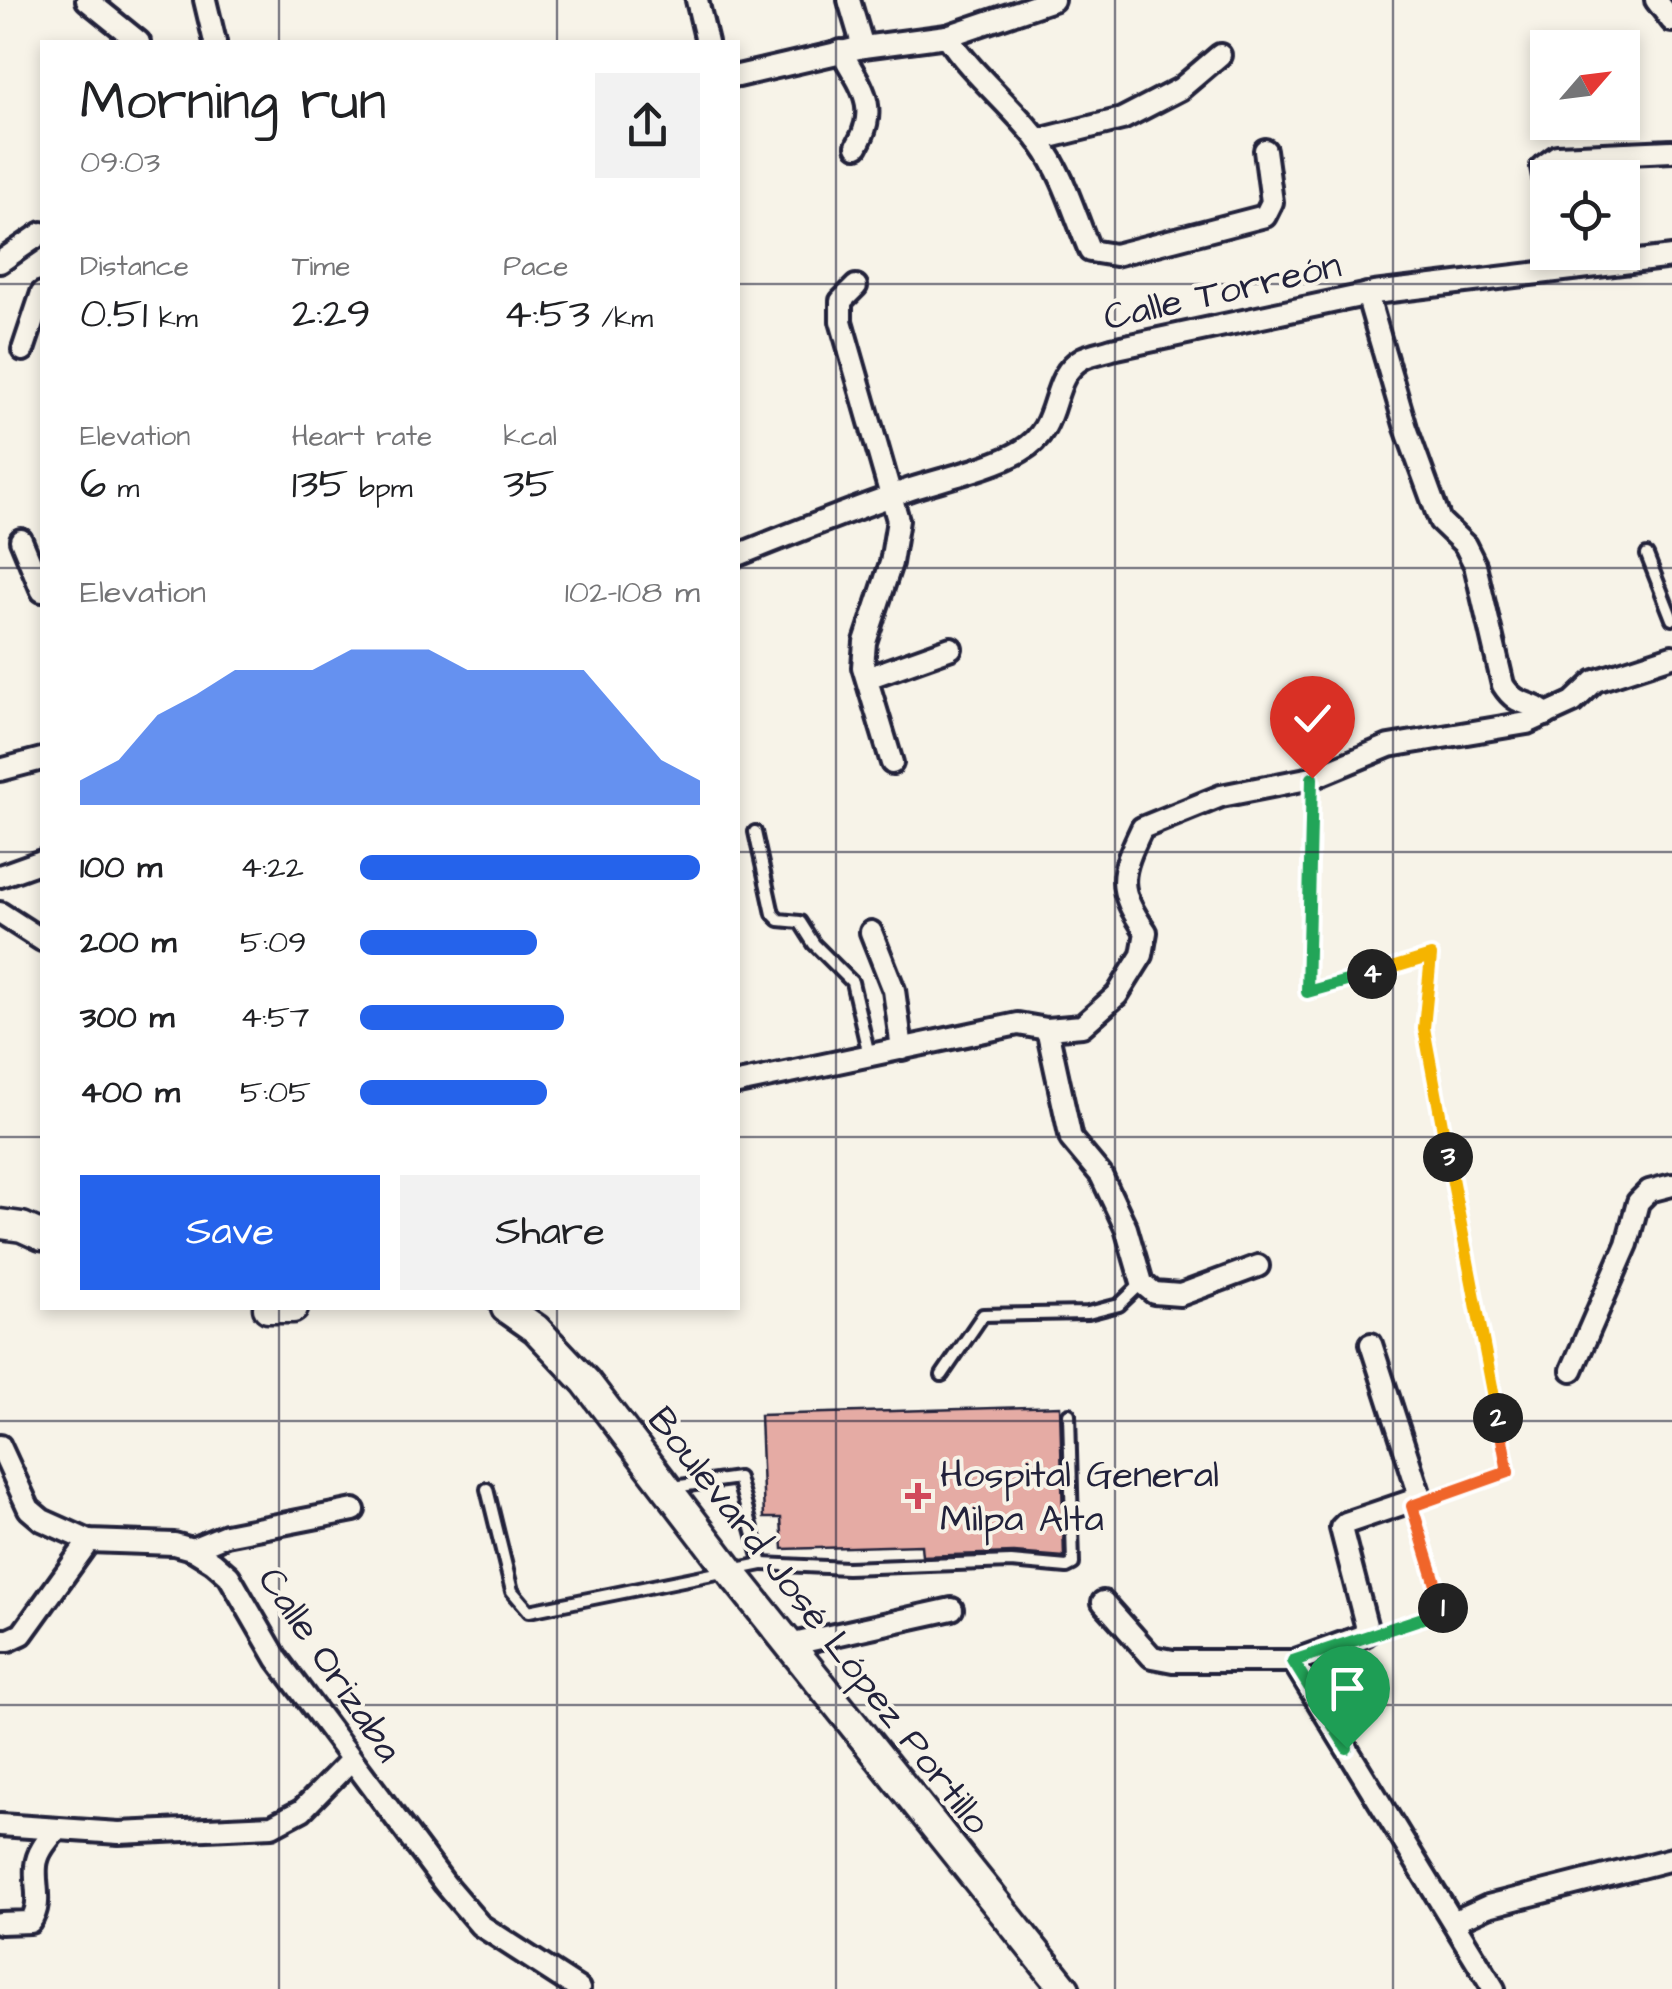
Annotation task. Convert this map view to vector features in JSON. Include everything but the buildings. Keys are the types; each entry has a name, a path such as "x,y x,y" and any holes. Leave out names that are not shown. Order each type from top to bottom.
{"main road":[{"path":"0,1200 21,1229"},
{"name":"Boulevard José López Portillo","path":"509,1310 536,1329 586,1382 731,1572 1065,1989"}],"street":[{"path":"87,0 137,40"},
{"path":"205,0 215,40"},
{"path":"698,0 707,40"},
{"path":"849,0 863,46"},
{"path":"740,76 863,46 948,36 1053,0"},
{"path":"1656,0 1672,21"},
{"path":"948,36 959,54 1038,140 1066,187 1090,251 1115,256 1265,216 1272,202 1265,150"},
{"path":"841,51 865,96 870,115 857,146"},
{"path":"1038,140 1122,119 1180,89 1220,55"},
{"path":"1552,160 1557,156 1672,151"},
{"path":"0,262 40,239"},
{"name":"Calle Torreón","path":"1640,258 1672,257"},
{"name":"Calle Torreón","path":"740,553 890,496 1019,453 1040,437 1052,418 1060,384 1069,369 1083,358 1367,294 1530,267"},
{"path":"856,286 840,301 841,321 898,520 891,563 865,642 864,667 892,763"},
{"path":"1367,294 1406,428 1440,521 1465,545 1475,565 1503,685 1512,699 1540,708 1546,715"},
{"path":"23,350 40,299"},
{"path":"21,540 40,586"},
{"path":"867,678 951,648"},
{"path":"740,1084 1018,1024 1048,1028 1082,1026 1116,995 1142,955 1146,932 1124,901 1126,862 1142,828 1221,796 1312,778 1388,746 1527,723 1573,702 1594,682 1672,656"},
{"path":"0,770 40,760"},
{"path":"0,876 40,862"},
{"path":"0,913 40,935"},
{"path":"871,932 894,990 902,1049"},
{"path":"1048,1028 1070,1140 1101,1175 1126,1228 1142,1284 1154,1294 1180,1294 1258,1266"},
{"path":"1572,1370 1627,1244 1638,1202 1649,1192 1672,1186"},
{"path":"1103,1602 1152,1657 1173,1661 1293,1661 1365,1635 1366,1625 1341,1528 1411,1500 1419,1492 1372,1344"},
{"path":"0,1446 29,1509 57,1529 89,1541 174,1544 192,1549 226,1535 354,1510"},
{"path":"0,1640 22,1634 89,1541"},
{"name":"Calle Orizaba","path":"192,1549 229,1576 277,1659 350,1760 480,1925 579,1989"},
{"path":"789,1645 952,1609"},
{"path":"1293,1661 1455,1922 1487,1986"},
{"path":"0,1826 23,1824 119,1834 272,1826 302,1810 350,1760"},
{"path":"0,1923 30,1922 38,1912 36,1864 42,1846 56,1830"},
{"path":"1455,1922 1488,1906 1672,1858"}],"lane":[{"path":"1647,555 1672,619"},
{"path":"755,832 773,914 778,920 800,922 814,944 850,976 869,1056"},
{"path":"942,1375 983,1315 1088,1313 1119,1304 1142,1284"},
{"path":"487,1489 512,1591 529,1611 762,1564 847,1568 1011,1562 1067,1567 1073,1564 1069,1414"},
{"path":"666,1488 738,1478 762,1564"}],"path":[{"path":"1312,778 1307,992 1431,956 1424,1028 1508,1472 1428,1501"},
{"path":"1365,1635 1444,1611 1412,1506"}],"place":[{"name":"Hospital General Milpa Alta","path":"918,1496"}],"route":[{"path":"1312,778 1307,992 1431,956 1424,1028 1508,1472 1412,1506 1444,1611 1293,1661 1347,1748"}]}
